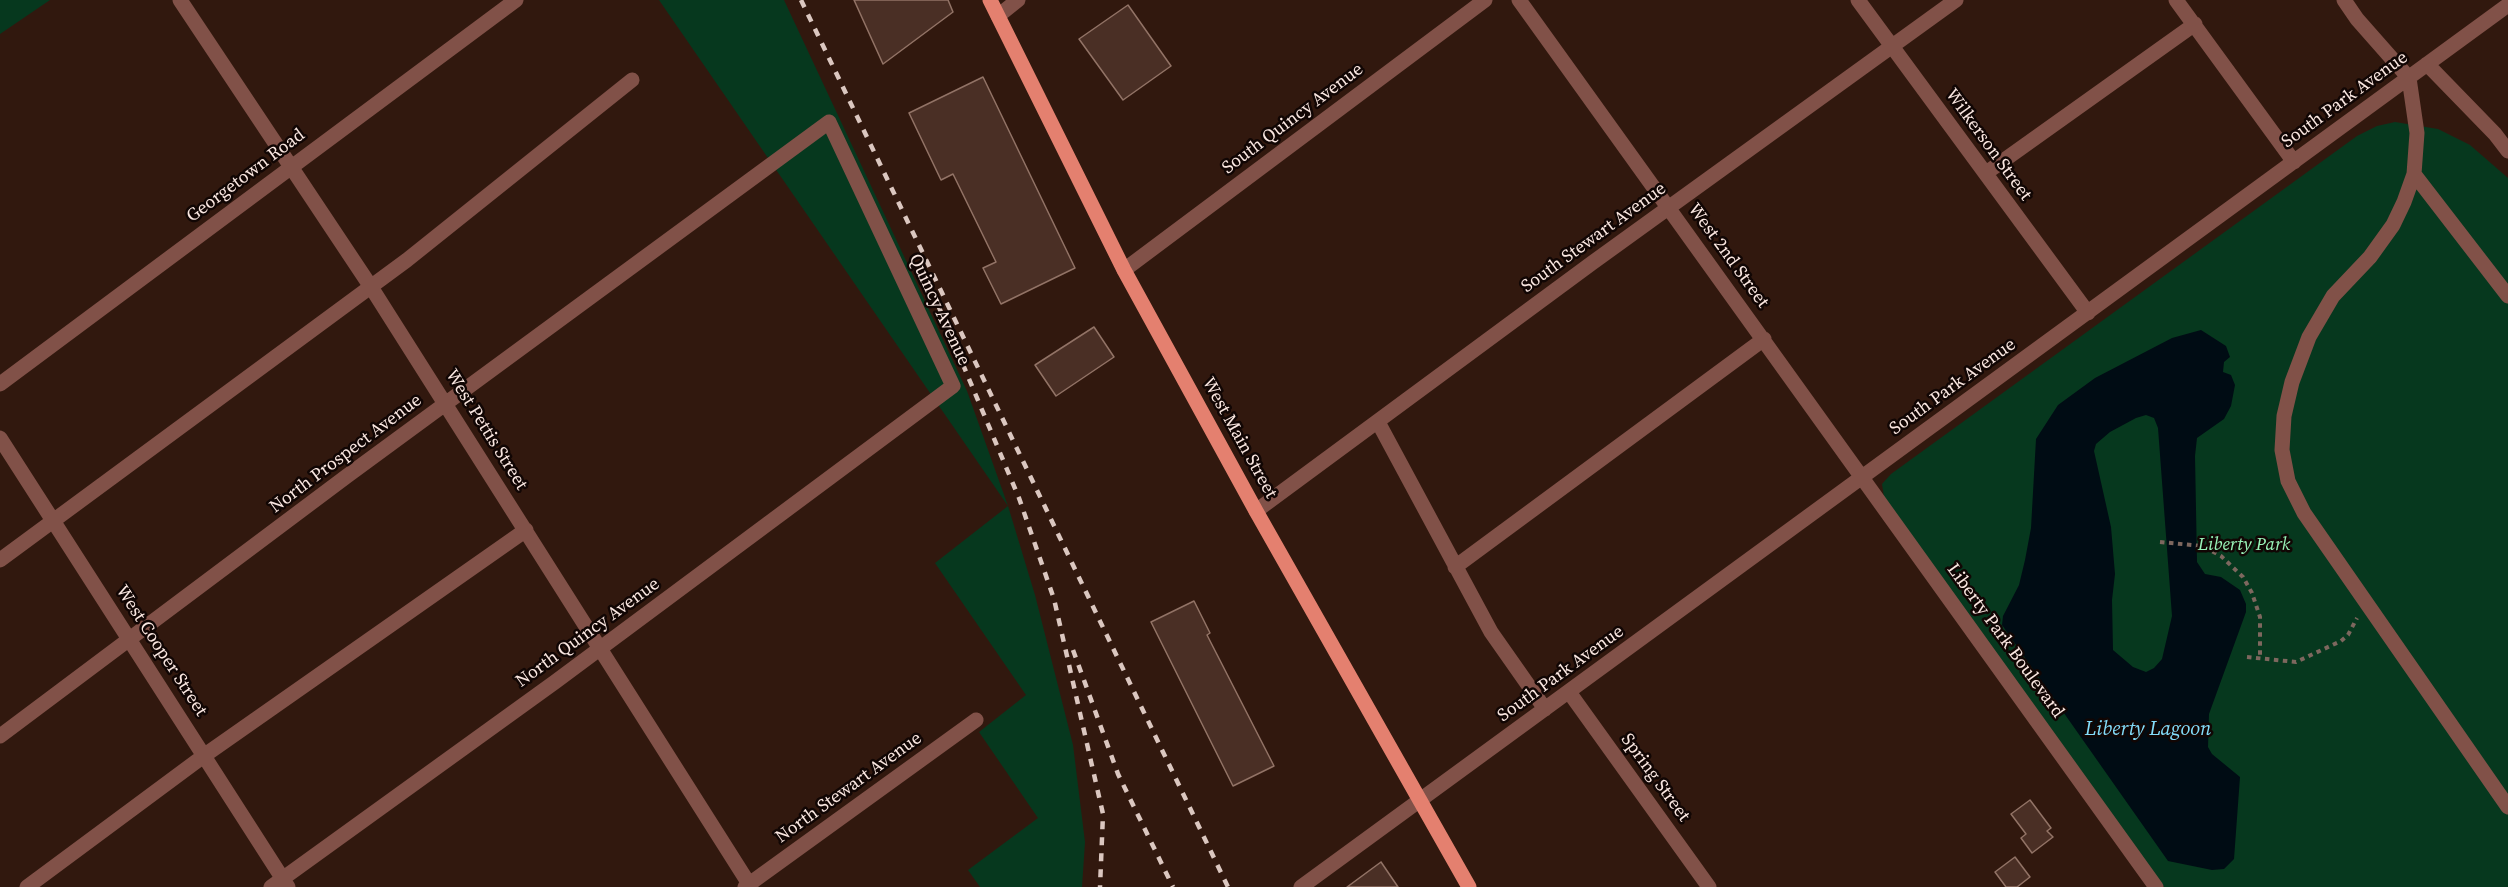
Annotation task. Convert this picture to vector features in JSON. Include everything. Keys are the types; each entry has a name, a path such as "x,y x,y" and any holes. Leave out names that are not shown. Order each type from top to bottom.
{"main road":[{"name":"West Main Street","path":"990,0 1124,270 1256,511 1469,887"}],"street":[{"name":"West Pettis Street","path":"180,0 371,286 601,648 748,886"},
{"name":"Georgetown Road","path":"0,384 516,0"},
{"path":"998,16 1018,0"},
{"name":"South Quincy Avenue","path":"1124,270 1485,0"},
{"name":"West 2nd Street","path":"1519,0 1864,477"},
{"name":"Wilkerson Street","path":"1858,0 2088,313"},
{"name":"South Stewart Avenue","path":"1256,511 1669,207 1956,0"},
{"path":"2176,0 2294,162"},
{"path":"2344,0 2357,19 2409,78 2417,133 2414,174 2392,225 2370,257 2333,296 2308,337 2292,382 2284,416 2282,450 2288,481 2304,513 2508,807"},
{"name":"South Park Avenue","path":"1301,887 2508,5"},
{"path":"1986,173 2195,24"},
{"path":"2427,64 2495,134 2508,151"},
{"path":"0,560 371,286 632,80"},
{"name":"North Prospect Avenue","path":"0,736 829,122 890,251"},
{"path":"2414,174 2508,296"},
{"name":"Quincy Avenue","path":"890,251 953,386 925,407"},
{"path":"1455,567 1764,339"},
{"name":"North Quincy Avenue","path":"280,884 925,407"},
{"path":"1378,422 1491,632 1545,709"},
{"name":"West Cooper Street","path":"0,438 205,755 280,884"},
{"name":"Liberty Park Boulevard","path":"1864,477 2156,887"},
{"path":"27,887 205,755 526,530"},
{"name":"Spring Street","path":"1569,692 1709,887"},
{"name":"North Stewart Avenue","path":"748,886 976,720"}],"path":[{"path":"2160,542 2202,546 2221,556 2243,577 2252,593 2260,617 2260,659"},
{"path":"2247,657 2296,662 2341,641 2348,635 2365,602"}],"green space":[{"path":"0,0 50,0 0,34"},
{"path":"659,0 784,0 967,391 1008,506"},
{"name":"Liberty Park","path":"2395,122 2438,129 2470,145 2508,178 2508,887 2164,887 1884,497 1882,484 1891,474 2357,136 2377,126"},
{"path":"1008,506 1035,595 1073,745 1085,842 1082,887 980,887 968,870 1038,818 979,732 1026,695 935,563"}],"water":[{"name":"Liberty Lagoon","path":"2201,330 2226,346 2230,357 2224,362 2223,372 2231,375 2235,385 2231,406 2224,419 2197,438 2195,456 2197,562 2205,574 2221,577 2240,590 2246,604 2246,612 2209,714 2208,747 2212,754 2240,777 2234,859 2224,869 2212,870 2168,861 2002,625 2003,616 2019,585 2031,528 2036,439 2058,405 2095,378 2172,338","holes":["2146,415 2154,418 2158,428 2172,616 2162,659 2154,668 2146,672 2133,667 2113,650 2112,600 2115,574 2111,527 2094,451 2096,444 2110,432 2136,418"]}],"building":[{"path":"854,0 948,0 953,12 883,64"},
{"path":"1128,5 1171,66 1123,100 1079,39"},
{"path":"983,77 1075,268 1001,304 983,268 996,262 953,174 941,180 909,113"},
{"path":"1094,327 1114,357 1056,396 1035,365"},
{"path":"1194,601 1210,633 1207,635 1274,766 1233,786 1151,622"},
{"path":"2030,800 2051,828 2047,831 2053,837 2032,853 2021,838 2026,834 2011,814"},
{"path":"2015,857 2030,877 2017,887 2006,887 1995,872"},
{"path":"1381,862 1398,887 1347,887"}],"railway":[{"path":"801,0 1228,887"},
{"path":"938,305 1019,498 1054,599 1103,814 1100,887"},
{"path":"1073,650 1118,774 1173,887"}]}
